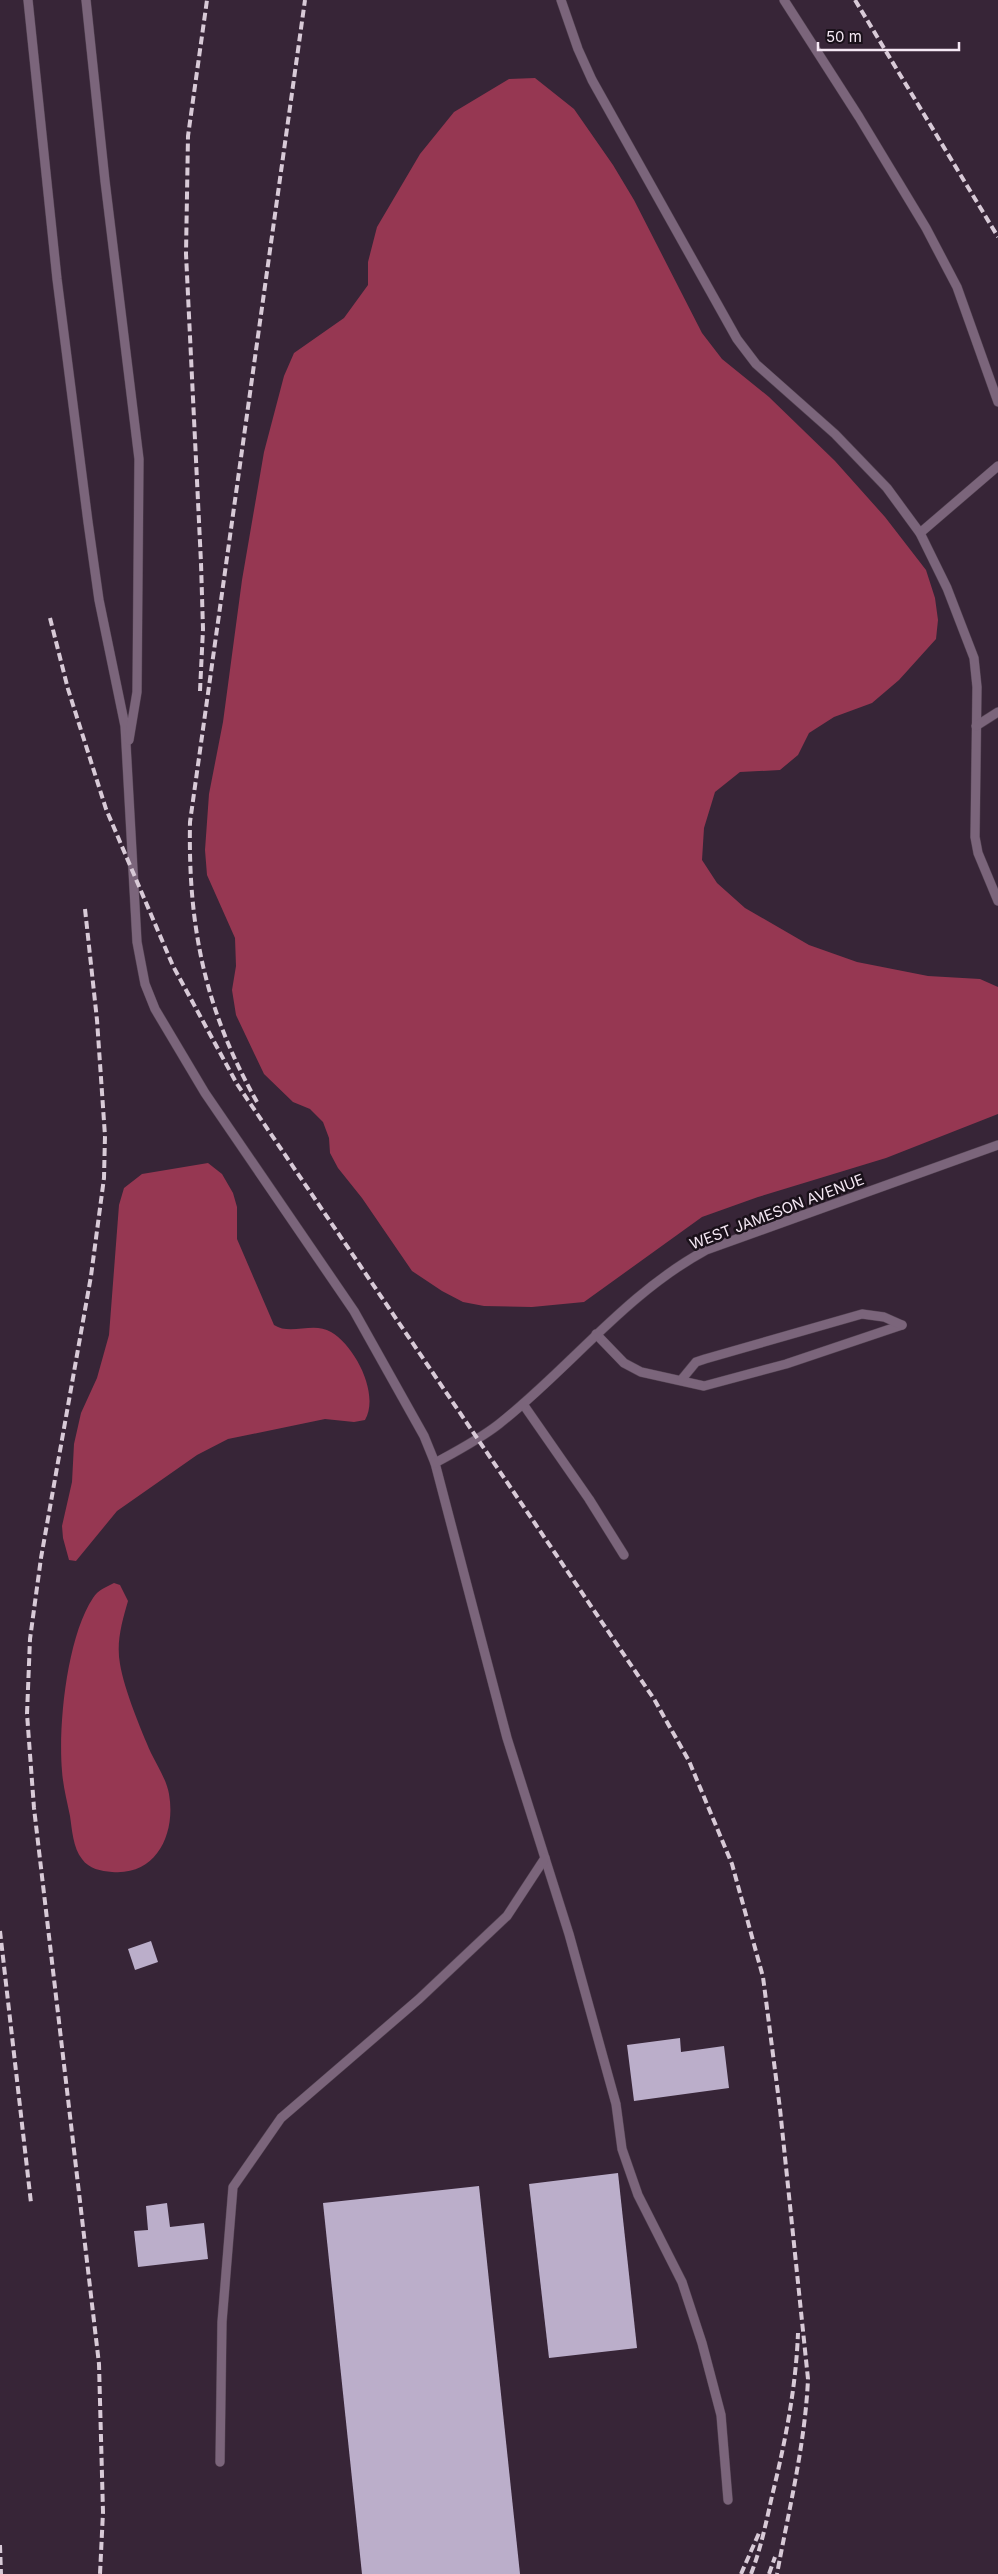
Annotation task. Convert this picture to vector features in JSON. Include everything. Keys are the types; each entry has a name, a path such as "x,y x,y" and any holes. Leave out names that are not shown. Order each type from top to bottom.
{"lane":[{"path":"28,0 57,279 89,531 98,593 128,750 137,942 145,984 155,1009 205,1093 354,1311 424,1436 435,1463 506,1738 545,1858 614,2094 622,2149 638,2195 682,2282 702,2342 721,2415 728,2500"},
{"path":"86,0 105,181 139,459 137,692 128,750"},
{"path":"561,0 578,50 592,80 736,339 756,364 859,458 887,488 920,533 948,588 974,658 977,687 975,837 978,853 998,901"},
{"path":"784,0 859,117 926,228 957,287 998,402"},
{"path":"920,533 998,466"},
{"path":"976,726 998,712"},
{"name":"WEST JAMESON AVENUE","path":"435,1463 478,1439 523,1404 596,1334 680,1264 706,1250 998,1145"},
{"path":"596,1334 624,1363 641,1372 682,1379 704,1386 786,1364 902,1325 884,1317 862,1314 696,1362 682,1379"},
{"path":"523,1404 589,1499 624,1555"},
{"path":"220,2462 222,2322 233,2186 281,2118 419,1999 507,1916 545,1858"}],"shaded area":[{"path":"535,78 574,109 613,165 634,200 702,333 722,359 769,397 835,461 885,517 926,570 935,598 938,620 936,639 899,680 872,703 834,717 809,733 798,755 780,770 740,772 715,792 704,828 702,860 717,883 745,908 809,945 857,962 928,976 980,979 998,987 998,1114 886,1158 758,1197 702,1217 584,1302 532,1307 484,1306 463,1302 442,1291 412,1271 362,1198 338,1168 330,1153 329,1138 323,1122 310,1109 293,1102 264,1074 236,1015 232,990 236,966 235,938 207,875 205,850 209,794 223,722 242,580 264,452 284,376 294,353 344,318 368,285 368,262 377,227 420,154 454,112 509,79"},
{"path":"208,1163 222,1174 233,1193 237,1207 237,1239 274,1325 288,1329 324,1329 340,1339 349,1348 363,1372 367,1384 369,1409 365,1420 354,1422 325,1419 228,1439 197,1455 117,1511 76,1561 69,1560 62,1526 72,1482 74,1444 81,1413 97,1378 109,1335 119,1205 124,1188 142,1174"},
{"path":"114,1583 120,1585 128,1601 119,1640 122,1674 142,1733 166,1784 170,1809 166,1837 152,1859 141,1867 128,1871 112,1872 88,1865 79,1855 73,1838 63,1782 61,1752 66,1682 77,1635 84,1615 95,1595"}],"building":[{"path":"151,1941 158,1962 135,1970 128,1949"},
{"path":"680,2038 681,2052 724,2046 729,2088 634,2101 627,2045"},
{"path":"618,2173 637,2348 549,2358 529,2184"},
{"path":"479,2186 520,2574 362,2574 323,2203"},
{"path":"167,2203 170,2227 204,2223 208,2259 138,2267 134,2231 148,2230 146,2206"}],"railway":[{"path":"200,691 203,629 201,563 186,254 188,136 207,0"},
{"path":"257,1102 224,1034 212,1001 203,967 192,897 190,822 305,0"},
{"path":"855,0 998,237"},
{"path":"50,618 68,689 106,809 173,966 237,1084 654,1699 689,1761 732,1864 763,1977 780,2109 808,2379 804,2428 777,2574"},
{"path":"85,909 97,1020 105,1136 104,1178 91,1276 41,1558 30,1639 27,1714 34,1808 99,2364 103,2512 100,2574"},
{"path":"0,1931 31,2203"},
{"path":"751,2574 763,2535 785,2436 795,2374 798,2333"},
{"path":"741,2574 759,2533"},
{"path":"0,2545 1,2574"},
{"path":"769,2574 775,2557"}]}
